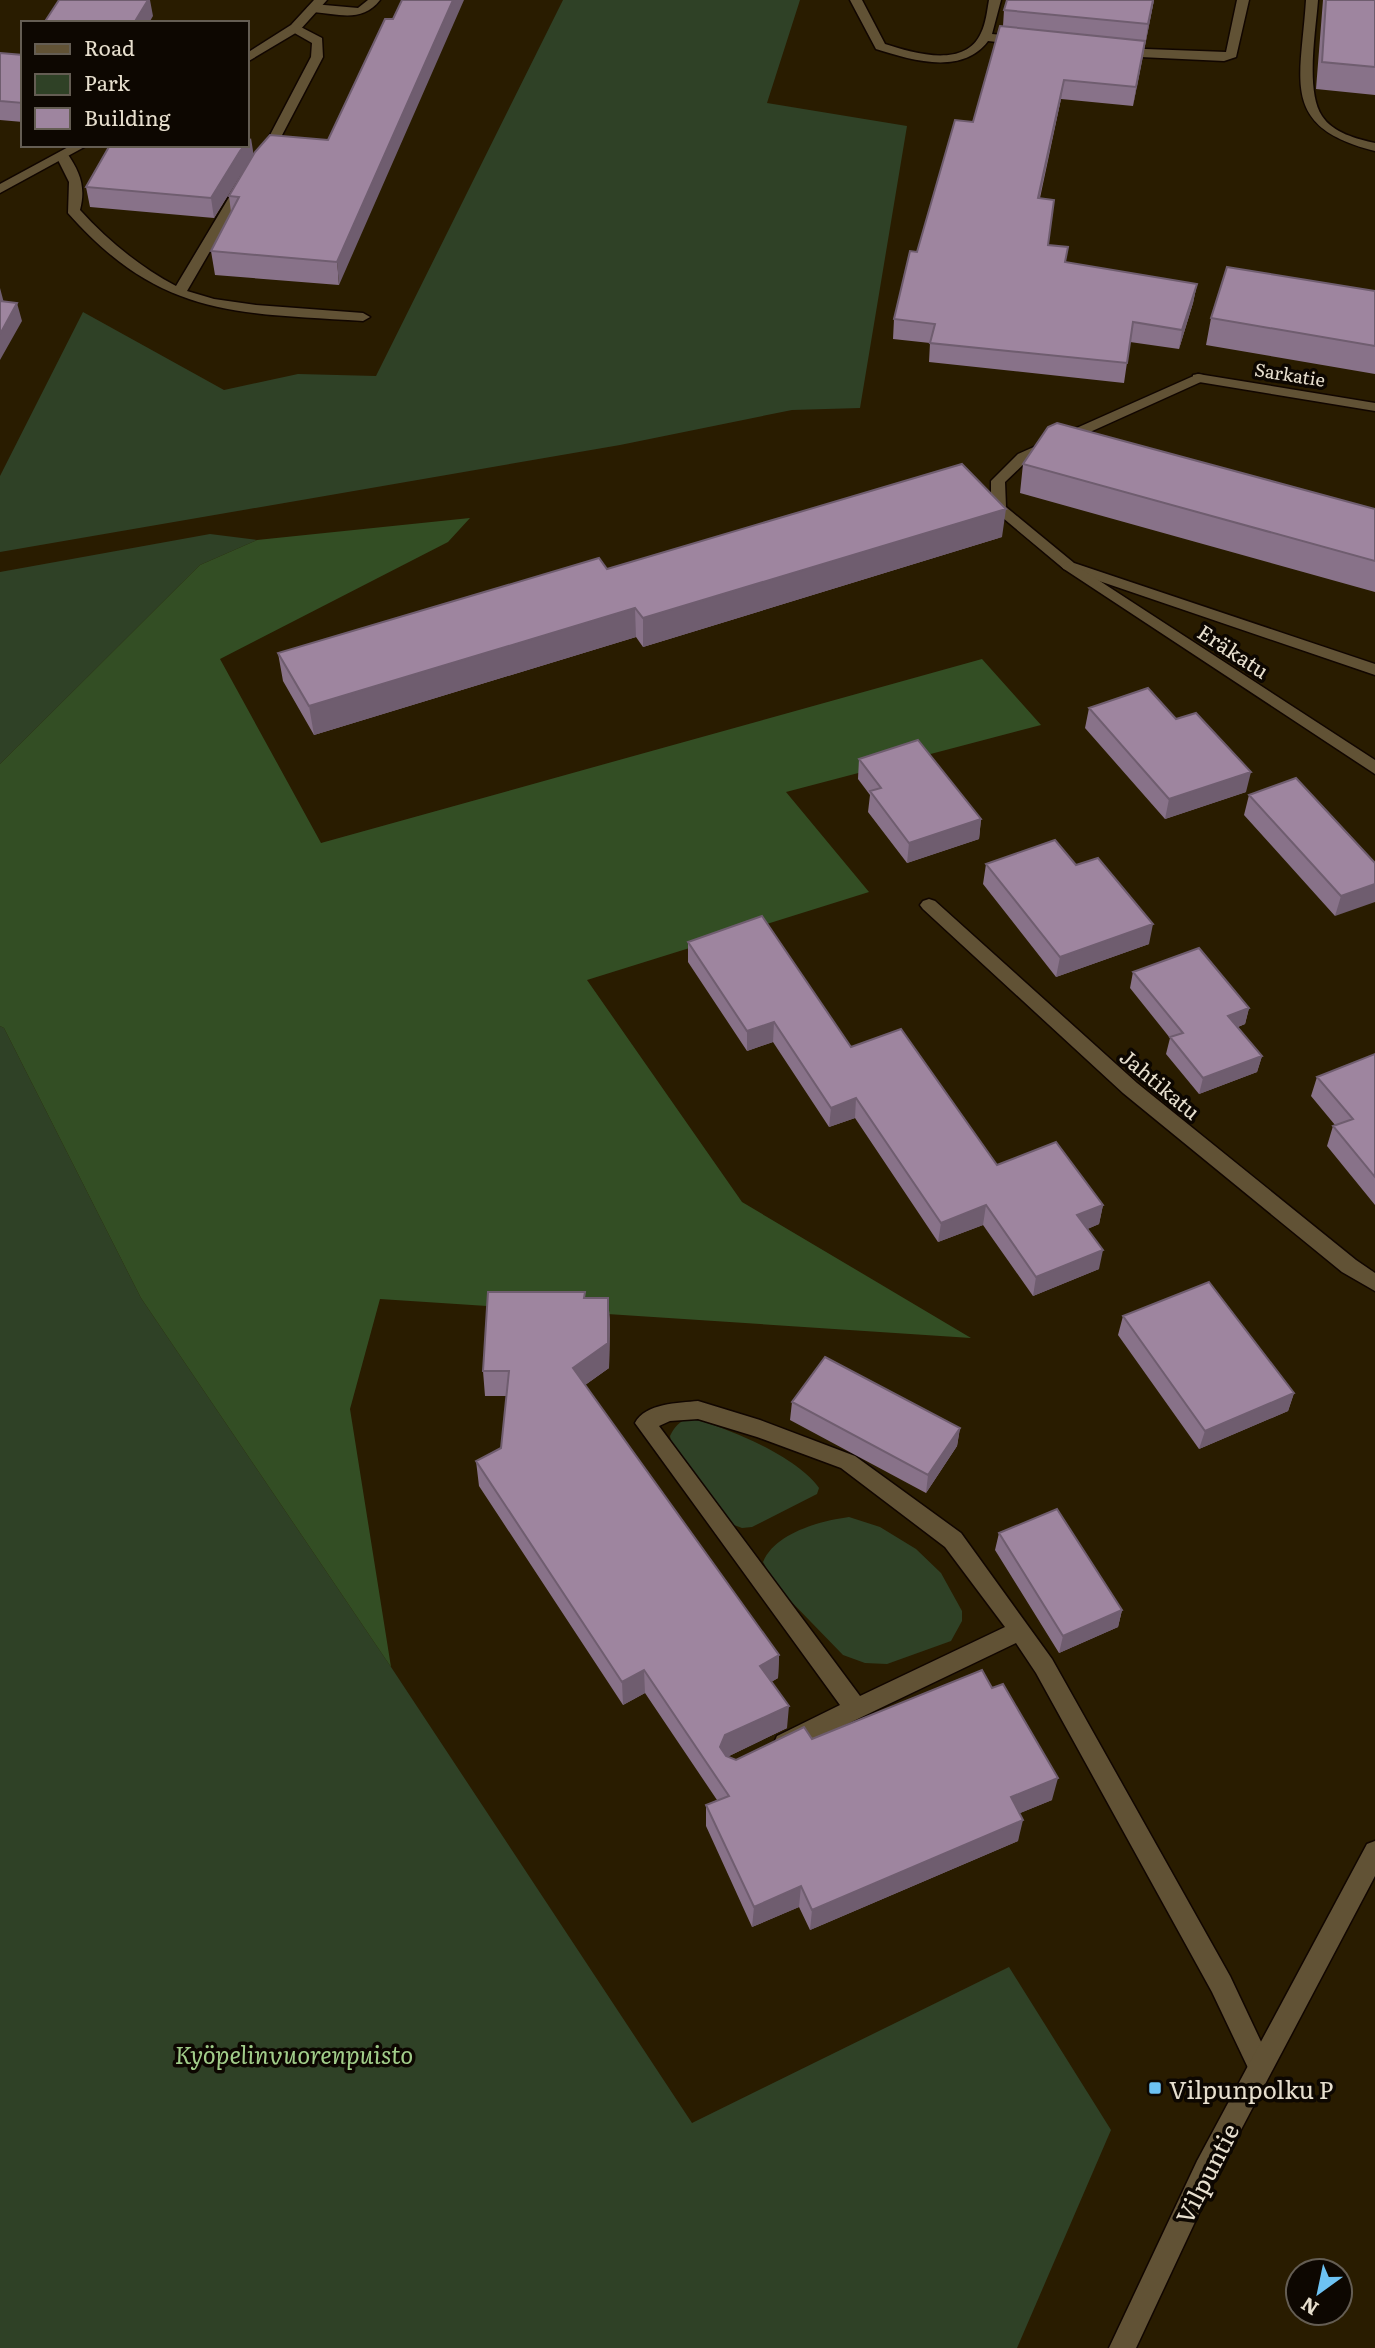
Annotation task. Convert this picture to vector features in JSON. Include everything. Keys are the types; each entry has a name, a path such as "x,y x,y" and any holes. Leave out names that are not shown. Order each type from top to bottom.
{"street":[{"path":"248,57 295,28 317,4 359,12 365,10 374,0"},
{"path":"856,0 870,32 880,46 902,54 958,58 977,48 985,37 995,0"},
{"path":"1106,50 1224,57 1232,54 1243,0"},
{"path":"1312,0 1308,95 1313,114 1340,136 1375,147"},
{"path":"179,292 251,172 268,154 317,57 318,41 295,28"},
{"path":"985,37 1039,43"},
{"path":"0,189 78,147"},
{"path":"62,156 75,174 78,192 73,210 90,231 150,276 179,292 191,298 242,307 363,317"},
{"name":"Sarkatie","path":"1069,566 999,508 998,481 1023,457 1198,379 1375,407"},
{"path":"1069,566 1375,670"},
{"name":"Eräkatu","path":"1069,566 1375,768"},
{"name":"Jahtikatu","path":"929,905 1130,1088 1349,1266 1375,1283"},
{"path":"856,1709 645,1423 668,1412 698,1410 760,1429 848,1462 953,1540 1020,1630 1050,1678 1221,1984 1261,2065"},
{"path":"770,1751 1020,1630"},
{"name":"Vilpuntie","path":"1122,2348 1261,2065 1375,1852"}],"green space":[{"path":"563,0 800,0 767,103 907,126 860,408 792,410 620,445 0,552 0,476 83,312 224,390 298,374 376,376"},
{"path":"470,518 448,542 220,659 321,843 982,659 1041,725 786,792 869,892 587,980 742,1202 971,1338 380,1299 350,1409 391,1667 141,1298 4,1028 0,1026 0,764 200,565 257,540"},
{"path":"210,534 257,540 200,565 0,764 0,572"},
{"name":"Kyöpelinvuorenpuisto","path":"0,1026 4,1028 141,1298 391,1667 692,2123 1009,1967 1111,2130 1017,2348 0,2348"},
{"path":"689,1418 740,1435 778,1454 809,1476 819,1488 817,1494 752,1527 734,1525 672,1446 670,1436 678,1425"},
{"path":"849,1517 880,1527 916,1549 941,1573 962,1611 962,1621 951,1641 887,1664 865,1663 843,1655 777,1587 763,1562 777,1543 812,1525"}],"building":[{"path":"59,0 148,0 135,21 45,21"},
{"path":"402,0 453,0 337,262 211,251 239,197 229,196 255,152 270,135 328,140 385,19 393,19"},
{"path":"1007,0 1153,0 1148,24 1004,10"},
{"path":"1326,0 1375,0 1375,67 1322,62"},
{"path":"1000,26 1145,41 1136,87 1064,80 1038,198 1054,200 1048,245 1068,247 1065,262 1197,284 1182,330 1133,322 1127,363 930,343 935,324 894,319 910,251 917,252 955,120 973,122"},
{"path":"0,53 21,55 21,103 0,101"},
{"path":"109,147 243,147 211,198 86,187"},
{"path":"1227,267 1375,291 1375,346 1211,318"},
{"path":"0,301 17,303 0,334"},
{"path":"1057,423 1375,509 1375,561 1023,464 1048,427"},
{"path":"962,464 1006,509 643,618 635,608 309,706 278,653 599,558 607,569"},
{"path":"1148,688 1176,719 1196,713 1251,772 1169,799 1089,708"},
{"path":"918,740 981,819 909,843 870,791 881,788 859,759"},
{"path":"1296,778 1375,863 1375,884 1341,896 1249,795"},
{"path":"1055,840 1076,865 1098,858 1153,924 1060,957 986,864"},
{"path":"762,916 851,1047 901,1029 997,1165 1056,1142 1103,1205 1077,1215 1103,1250 1036,1277 986,1205 941,1223 856,1098 831,1108 774,1022 747,1031 688,942"},
{"path":"1199,948 1249,1008 1228,1016 1262,1056 1203,1078 1170,1037 1183,1033 1133,972"},
{"path":"1375,1054 1375,1177 1333,1126 1353,1119 1317,1077"},
{"path":"1209,1282 1294,1393 1205,1431 1123,1316"},
{"path":"488,1292 585,1292 584,1298 608,1298 608,1343 573,1368 779,1655 760,1666 789,1706 725,1735 720,1747 726,1756 736,1760 804,1727 812,1739 982,1670 992,1688 1003,1684 1058,1778 1011,1797 1023,1820 812,1910 801,1886 754,1907 706,1805 729,1796 644,1670 622,1682 476,1461 501,1448 509,1371 483,1371"},
{"path":"825,1357 960,1428 928,1475 792,1402"},
{"path":"1057,1509 1122,1610 1063,1636 999,1533"}],"place":[{"name":"Vilpunpolku P","path":"1155,2088"}]}
